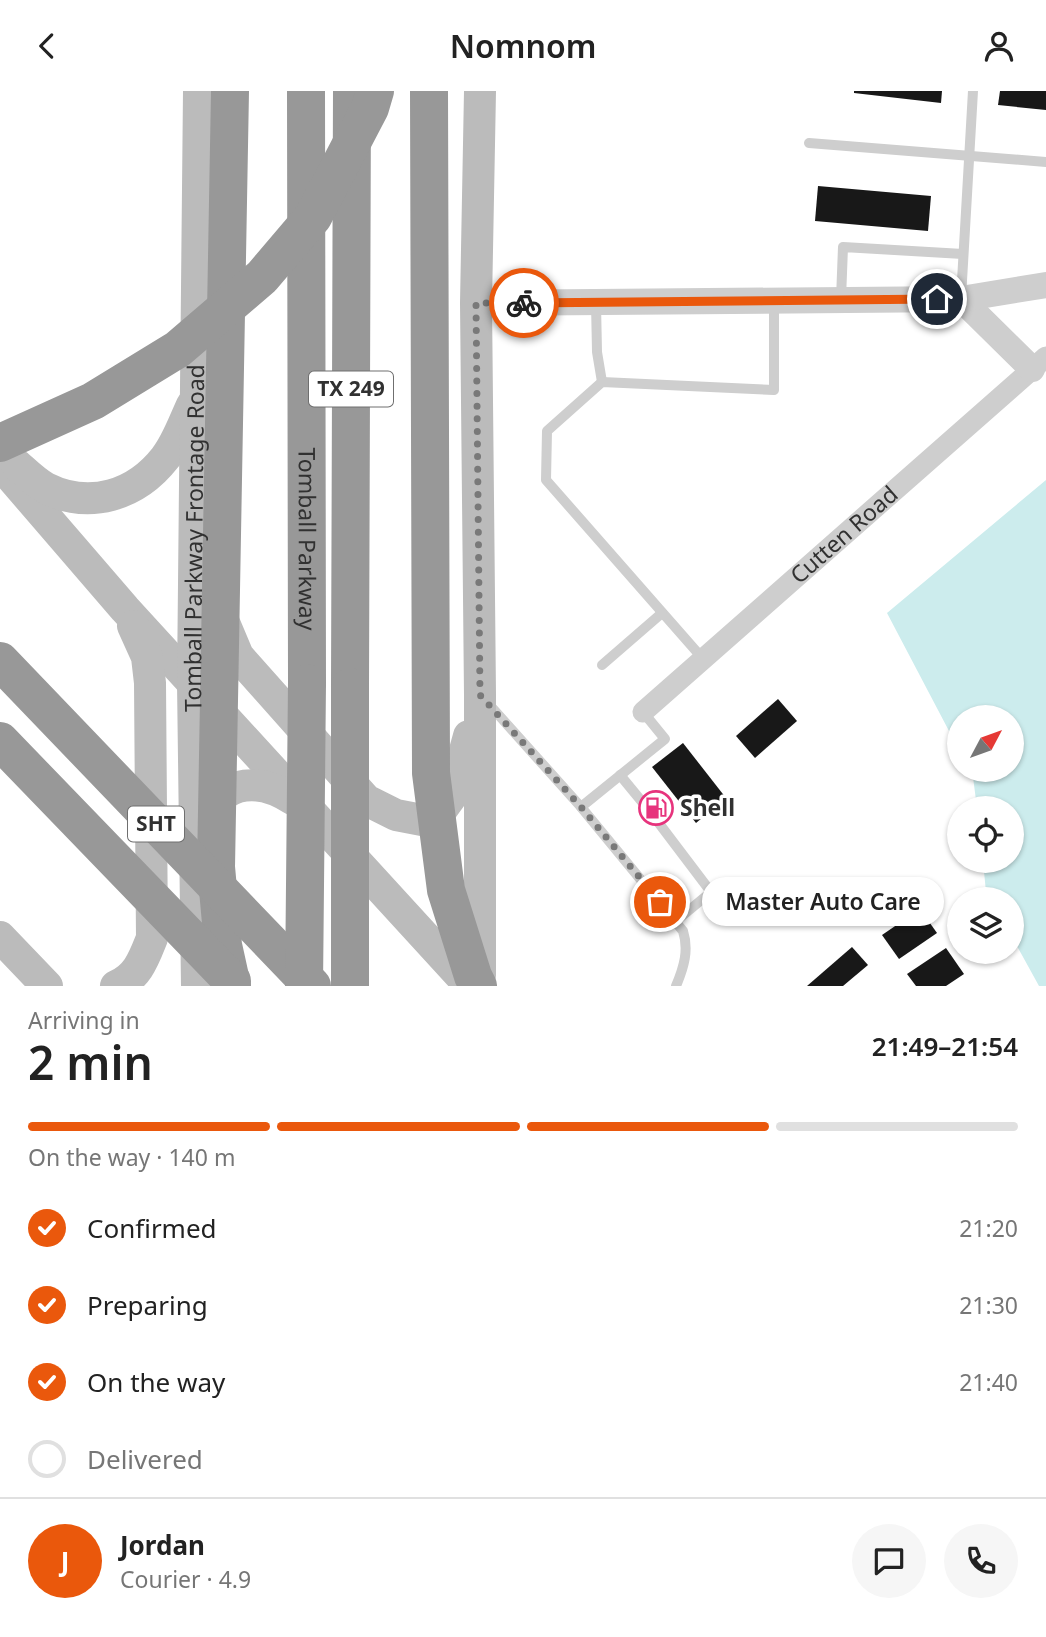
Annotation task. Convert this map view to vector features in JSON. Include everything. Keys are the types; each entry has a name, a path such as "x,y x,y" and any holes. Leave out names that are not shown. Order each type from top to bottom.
{"highway":[{"path":"230,91 216,867 223,945 234,986"},
{"name":"Tomball Parkway","path":"304,986 307,683 306,91"},
{"name":"Tomball Parkway","path":"350,986 352,91"},
{"path":"0,443 93,401 177,349 262,277 313,217 370,109 375,91"},
{"path":"429,91 432,773 446,890 473,976 479,986"},
{"name":"SHT","path":"0,661 312,986"},
{"name":"SHT","path":"0,741 234,986"}],"main road":[{"name":"Tomball Parkway Frontage Road","path":"197,986 193,682 199,91"},
{"path":"479,986 480,695 476,303 481,91"},
{"path":"0,453 46,488 84,500 115,496 144,481 167,457 196,398"},
{"path":"0,464 125,609 470,986"},
{"path":"195,512 213,595 238,656 366,800 396,815 422,820 440,812 453,794 480,695"},
{"path":"116,986 124,983 141,967 152,938 150,683 147,657 125,609"},
{"path":"195,848 210,808 221,797 245,784 271,788 287,795 313,813"},
{"path":"0,937 47,986"}],"street":[{"path":"476,303 961,299 1046,285"},
{"path":"961,299 1039,363"},
{"name":"Cutten Road","path":"643,712 1039,363"}],"lane":[{"path":"961,299 973,91"},
{"path":"809,143 1046,162"},
{"path":"841,301 843,247 963,254"},
{"path":"704,660 546,480 547,431 602,382 774,390 775,302"},
{"path":"597,303 597,352 602,382"},
{"path":"602,665 662,613"},
{"path":"480,695 581,807 683,931 686,941 684,968 677,986"},
{"path":"581,807 665,739 643,712"},
{"path":"620,775 643,803"},
{"path":"658,822 711,892 676,921"}],"water":[{"path":"1046,480 1046,986 1039,986 1024,959 1024,887 986,887 984,873 1024,873 1024,796 975,796 974,782 1024,782 1024,705 947,705 947,727 887,613"}],"building":[{"path":"854,91 942,91 941,103"},
{"path":"1000,91 1046,91 1046,110 998,105"},
{"path":"818,186 931,196 928,231 815,221"},
{"path":"778,699 797,721 755,758 736,736"},
{"path":"683,743 726,798 696,823 652,767"},
{"path":"920,909 937,933 899,959 882,935"},
{"path":"852,947 868,965 843,986 807,986"},
{"path":"946,948 947,964 957,964 964,974 946,986 916,986 907,974"}],"way so far":[{"path":"524,303 476,303 480,695 581,807 660,902"}],"place":[{"name":"Shell","path":"656,808"},
{"name":"Master Auto Care","path":"660,902"}],"route":[{"path":"524,303 937,299"}]}
